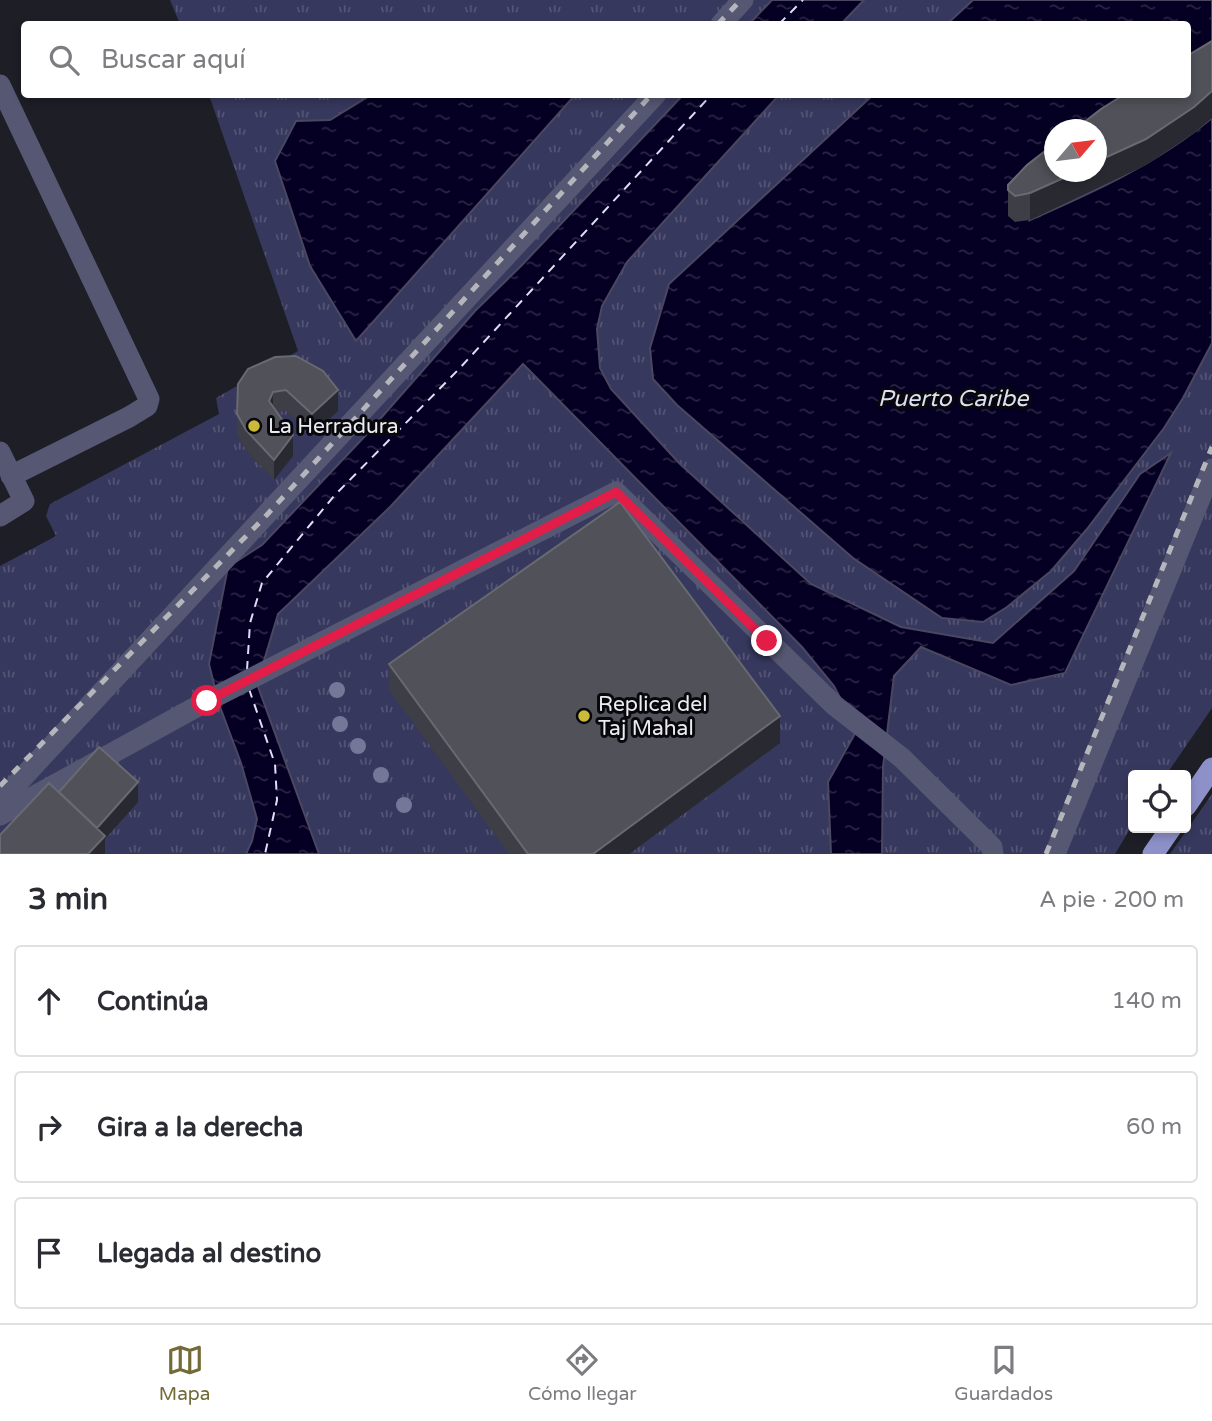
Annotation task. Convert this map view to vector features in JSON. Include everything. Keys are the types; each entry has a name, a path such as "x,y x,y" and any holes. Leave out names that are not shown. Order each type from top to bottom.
{"main road":[{"path":"1191,799 1212,768"},
{"path":"1153,854 1168,833"}],"street":[{"path":"724,21 743,0"},
{"path":"0,85 149,399 147,406 129,417 11,476"},
{"path":"0,802 652,98"},
{"path":"0,452 24,501 0,516"},
{"path":"1055,854 1212,469"},
{"path":"0,815 207,701 616,492 834,705 902,758 992,847 993,854"}],"green space":[{"path":"170,0 1212,0 1212,708 1169,770 1128,770 1128,832 1115,854 0,854 0,566 56,536 46,516 50,504 219,414 216,398 298,351 210,98 1191,98 1191,21 179,21"},
{"path":"1212,794 1212,854 1170,854 1185,833 1191,833 1191,824"}],"water":[{"path":"772,0 864,0 844,21 752,21"},
{"path":"973,0 1212,0 1212,67 1191,81 1191,21 950,21"},
{"path":"366,98 572,98 356,341 310,266 275,161 296,121 330,120"},
{"path":"680,98 776,98 627,262 602,306 597,329 600,368 611,389 679,463 811,584 901,627 993,643 1074,571 1140,474 1171,453 1065,673 1011,685 921,647 894,676 883,767 882,854 831,854 828,782 857,730 834,686 802,647 523,364 390,507 278,614 257,684 319,854 246,854 257,819 241,763 219,704 209,664 228,567 262,545 366,435 475,311"},
{"name":"Puerto Caribe","path":"870,98 1162,98 1107,125 1107,119 1044,119 1044,182 1049,182 1030,220 1148,163 1212,118 1212,343 1164,428 1087,529 1051,571 1007,607 983,622 942,618 853,558 677,405 653,379 650,348 669,284"}],"building":[{"path":"1212,41 1212,91 1194,107 1146,139 1107,157 1107,119 1088,119 1119,98 1191,98 1191,54"},
{"path":"1044,152 1044,182 1055,182 1030,193 1015,196 1008,190 1008,185"},
{"path":"296,356 323,371 338,390 312,414 286,390 273,392 269,401 293,435 274,460 246,430 237,414 238,384 248,369 275,357"},
{"name":"Replica del Taj Mahal","path":"620,502 780,716 593,854 528,854 389,664"},
{"path":"99,747 138,782 97,828 59,792"},
{"path":"49,783 105,836 88,854 0,854 0,835"}],"ferry route":[{"path":"782,21 803,0"},
{"path":"247,670 250,623 262,583 334,496 459,369 708,98"},
{"path":"249,689 275,764 277,800 265,854"}],"railway":[{"path":"721,21 741,0"},
{"path":"0,786 264,518 648,98"},
{"path":"1046,854 1212,447"}],"place":[{"name":"La Herradura","path":"254,426"},
{"name":"Replica del Taj Mahal","path":"584,716"}],"route":[{"path":"207,701 616,492 767,641"}]}
